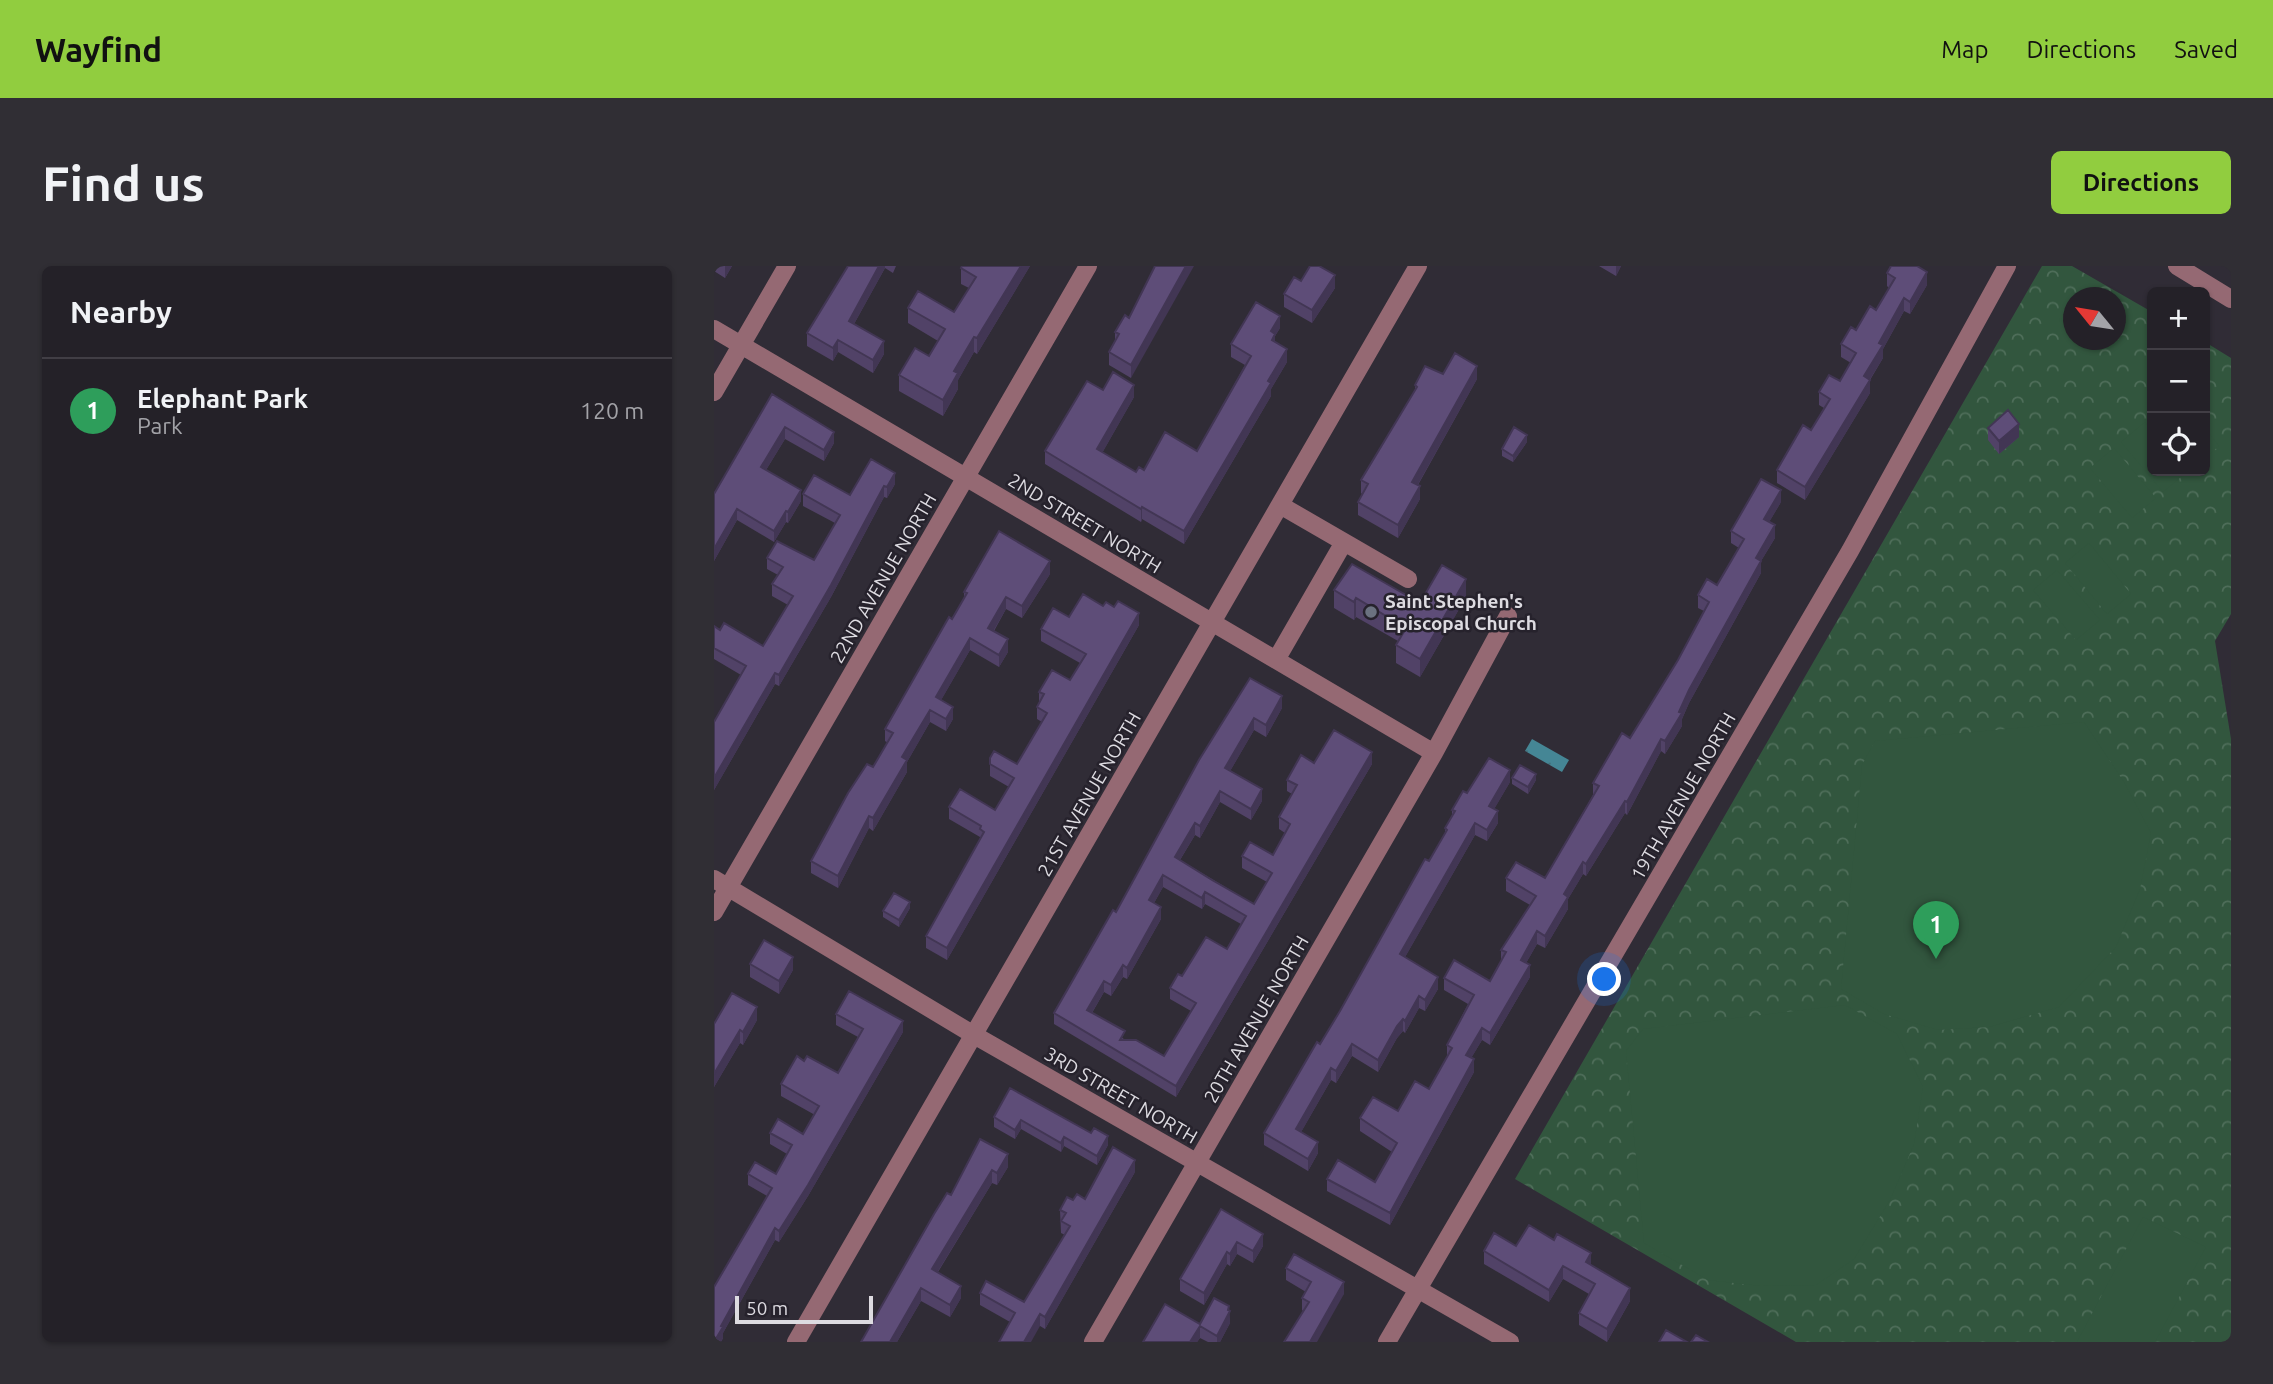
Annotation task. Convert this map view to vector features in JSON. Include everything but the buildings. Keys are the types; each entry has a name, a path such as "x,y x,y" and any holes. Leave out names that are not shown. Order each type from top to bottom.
{"street":[{"path":"714,392 787,266"},
{"name":"22ND AVENUE NORTH","path":"714,912 721,883 966,478 1088,266"},
{"name":"21ST AVENUE NORTH","path":"796,1342 1418,266"},
{"name":"19TH AVENUE NORTH","path":"1387,1342 1842,565 2007,266"},
{"path":"2177,266 2231,299"},
{"name":"2ND STREET NORTH","path":"714,329 1434,753"},
{"path":"1280,505 1408,579"},
{"path":"1276,660 1344,542"},
{"name":"20TH AVENUE NORTH","path":"1093,1342 1434,753 1508,616"},
{"name":"3RD STREET NORTH","path":"721,883 974,1035 1510,1342"}],"green space":[{"path":"2042,266 2072,266 2109,287 2063,287 2063,350 2126,350 2126,297 2147,309 2147,476 2210,476 2210,345 2231,358 2231,614 2215,641 2231,739 2231,1339 2230,1342 1796,1342 1515,1179"},
{"path":"2145,422 2147,473 2121,442"},
{"path":"2210,434 2219,446 2210,454"},
{"path":"2114,448 2156,498 2132,518 2090,468"},
{"path":"2150,476 2182,476 2163,492"},
{"path":"2089,543 2131,594 2107,614 2065,563"},
{"path":"2057,570 2100,620 2076,640 2033,590"},
{"path":"2084,722 2124,782 2151,833 2140,889 2116,947 2059,1007 1989,1027 1938,1030 1884,1014 1841,989 1862,765 1875,741"},
{"path":"1845,1005 1897,1034 1923,1087 1914,1144 1890,1200 1854,1259 1816,1285 1760,1286 1708,1280 1644,1243 1626,1051 1643,1029"},
{"path":"2143,1217 2206,1247 2155,1342 2077,1342"}],"water":[{"path":"1532,739 1569,760 1562,772 1525,751"}],"place":[{"name":"Saint Stephen's Episcopal Church","path":"1371,612"},
{"name":"Elephant Park","path":"1936,959"}]}
